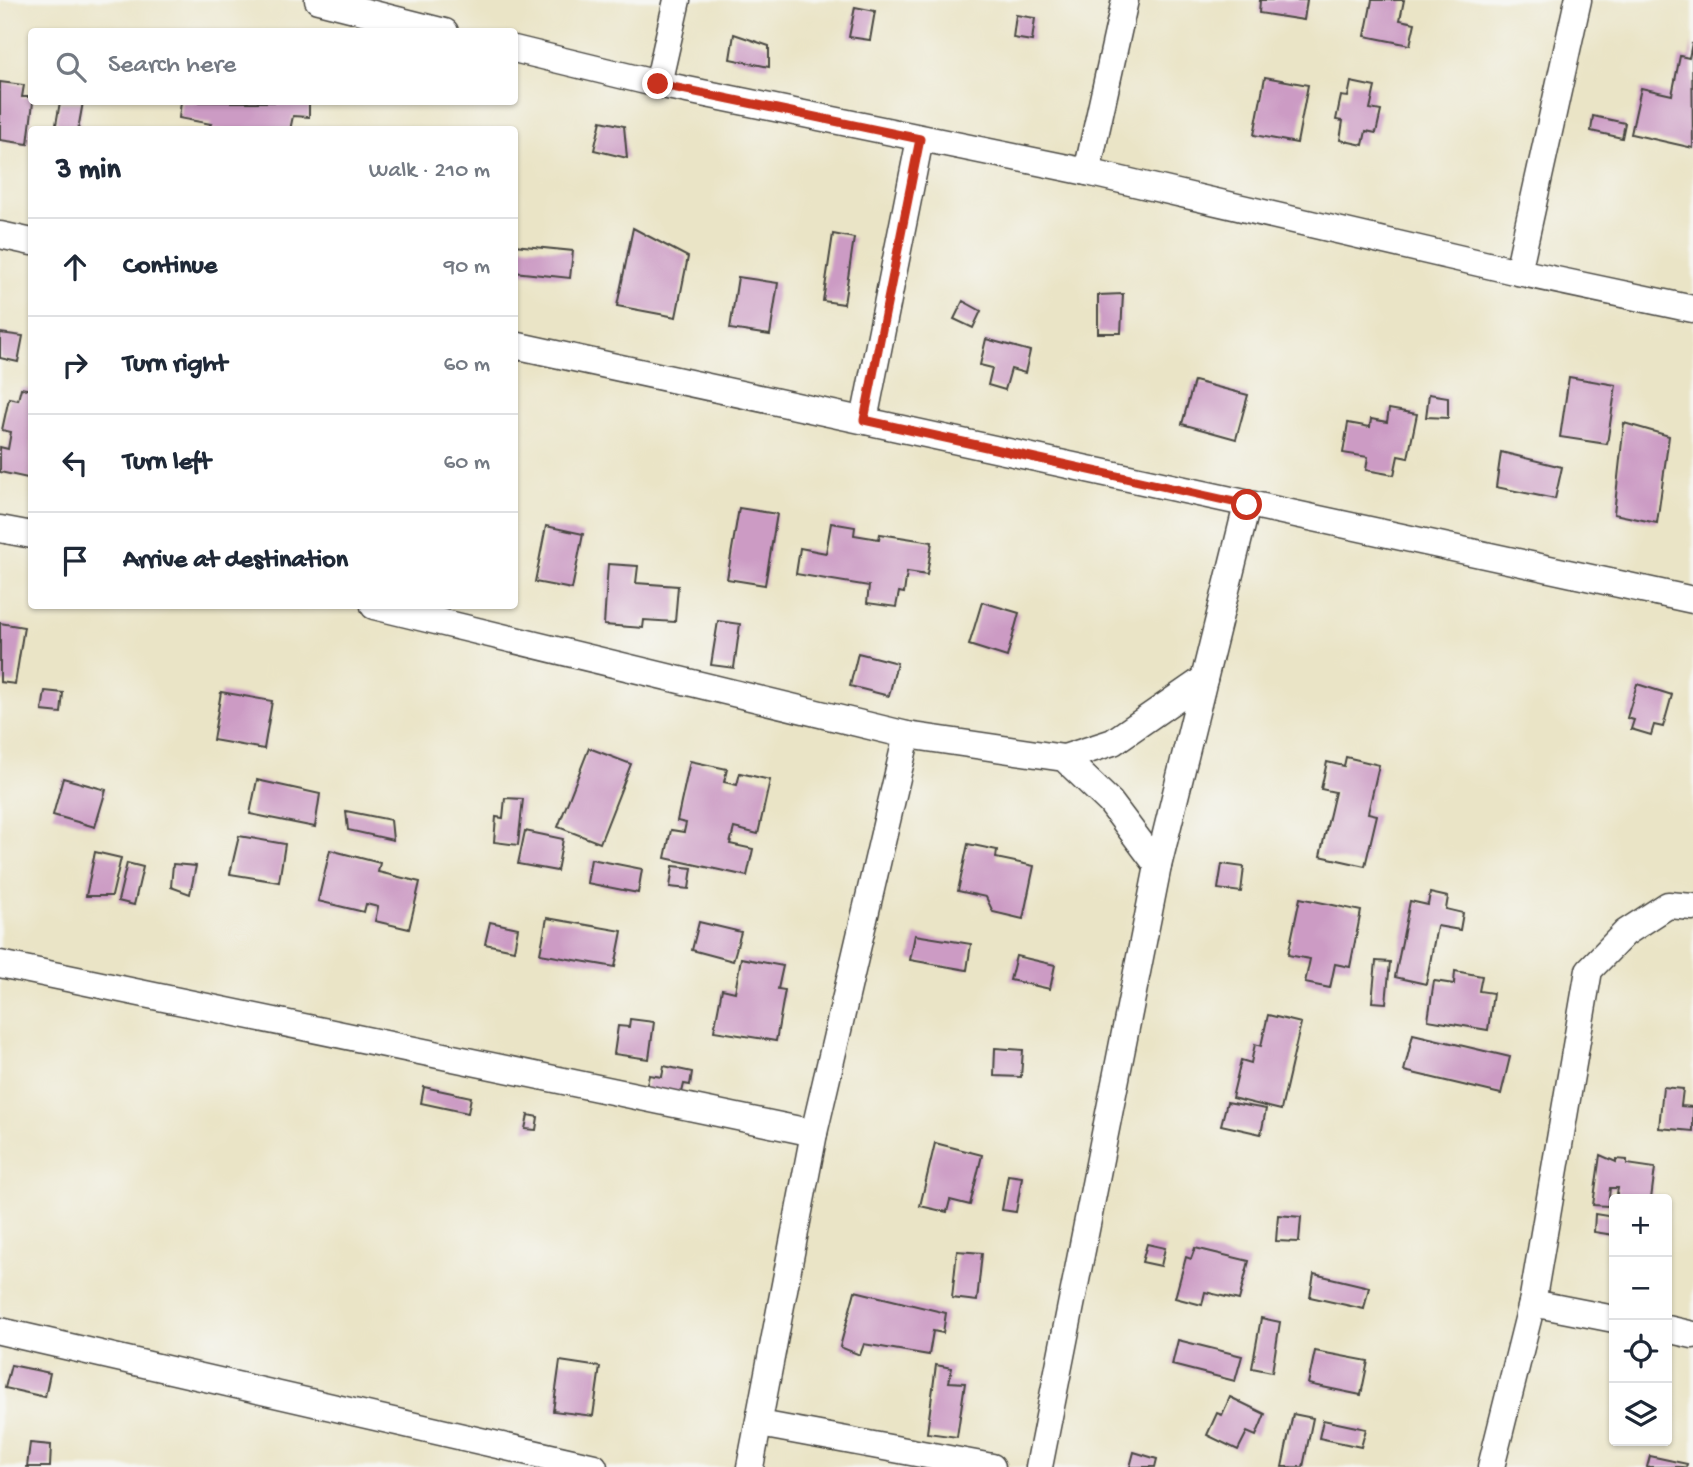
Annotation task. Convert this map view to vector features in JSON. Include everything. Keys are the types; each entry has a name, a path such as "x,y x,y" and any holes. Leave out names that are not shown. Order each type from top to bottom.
{"street":[{"path":"318,0 429,28"},
{"path":"658,84 677,0"},
{"path":"1087,172 1125,0"},
{"path":"1518,271 1578,0"},
{"path":"518,50 658,84 1087,172 1693,309"},
{"path":"864,420 920,139"},
{"path":"0,235 28,241"},
{"path":"518,346 1693,600"},
{"path":"1040,1467 1158,866 1247,505"},
{"path":"0,529 28,534"},
{"path":"386,609 907,735 1064,758 1114,742 1204,679"},
{"path":"750,1467 814,1133 907,735"},
{"path":"1064,758 1110,802 1158,866"},
{"path":"1491,1467 1532,1303 1589,970 1625,933 1668,905 1693,907"},
{"path":"0,964 814,1133"},
{"path":"1532,1303 1609,1318"},
{"path":"1672,1330 1693,1335"},
{"path":"0,1331 594,1467"},
{"path":"760,1424 992,1467"}],"building":[{"path":"1260,0 1307,0 1304,20 1259,13"},
{"path":"1372,0 1404,0 1400,20 1415,23 1410,45 1365,36"},
{"path":"855,7 875,11 870,40 849,37"},
{"path":"1016,15 1035,18 1032,41 1013,38"},
{"path":"734,34 769,46 769,67 730,59"},
{"path":"1692,43 1693,148 1631,134 1641,88 1672,95 1680,56 1689,58"},
{"path":"1265,77 1308,85 1297,143 1254,135"},
{"path":"0,82 24,85 22,97 28,97 28,105 33,105 28,126 28,144 0,140"},
{"path":"1351,82 1375,87 1370,109 1381,111 1376,133 1366,131 1363,145 1340,140 1343,121 1336,120 1341,96 1348,97"},
{"path":"59,105 82,105 79,126 56,126"},
{"path":"181,105 309,105 309,117 293,116 291,126 210,126 211,124 179,118"},
{"path":"1593,116 1625,123 1622,138 1591,131"},
{"path":"601,121 624,126 627,158 594,150"},
{"path":"633,228 688,257 676,317 617,306"},
{"path":"833,234 854,238 844,304 823,301"},
{"path":"518,245 573,251 570,278 518,272"},
{"path":"738,277 778,283 770,335 730,329"},
{"path":"1123,294 1121,333 1098,333 1098,295"},
{"path":"963,301 981,311 973,328 954,319"},
{"path":"0,333 23,336 18,362 0,358"},
{"path":"986,339 1030,351 1025,373 1011,369 1005,390 988,385 992,368 980,365"},
{"path":"1569,377 1616,385 1607,444 1560,437"},
{"path":"1194,381 1248,395 1236,439 1182,424"},
{"path":"21,388 28,389 28,478 0,472 0,447 8,449 11,432 2,430 9,398 18,400"},
{"path":"1429,394 1448,397 1448,418 1426,417"},
{"path":"1389,409 1417,414 1408,458 1398,456 1394,475 1366,470 1368,457 1343,453 1348,423 1370,427 1371,419 1387,422"},
{"path":"1624,423 1669,436 1657,523 1614,514"},
{"path":"1501,452 1562,467 1555,499 1496,487"},
{"path":"739,508 777,514 765,585 727,579"},
{"path":"831,523 855,527 854,535 879,539 880,534 932,542 927,575 907,572 904,593 899,592 896,607 867,603 869,586 796,574 800,548 826,553"},
{"path":"546,526 583,534 572,589 535,582"},
{"path":"608,564 638,566 636,583 678,586 675,622 644,620 643,628 604,625"},
{"path":"982,602 1019,613 1007,657 969,645"},
{"path":"718,621 740,624 734,668 711,665"},
{"path":"0,623 24,627 15,684 0,682"},
{"path":"858,653 897,663 889,696 850,686"},
{"path":"1637,684 1672,695 1663,727 1654,725 1651,735 1631,729 1634,720 1627,718"},
{"path":"45,691 63,693 61,713 42,711"},
{"path":"221,692 272,701 264,749 213,740"},
{"path":"589,748 631,764 600,843 558,827"},
{"path":"1346,757 1379,765 1368,813 1377,815 1365,866 1320,856 1335,792 1321,789 1327,762 1344,766"},
{"path":"690,761 727,769 724,782 737,785 740,773 770,780 758,834 734,828 730,844 753,849 747,876 665,858 671,830 684,832 686,823 677,821"},
{"path":"63,778 106,790 95,827 53,815"},
{"path":"257,780 320,794 315,827 250,814"},
{"path":"505,798 523,799 518,845 494,842 496,817 503,818"},
{"path":"346,811 391,820 393,840 348,830"},
{"path":"525,831 563,839 557,871 518,864"},
{"path":"239,836 285,844 279,882 230,874"},
{"path":"968,844 997,850 996,858 1034,866 1023,919 993,912 986,897 958,891"},
{"path":"330,850 380,863 378,872 420,882 409,929 375,921 378,907 366,904 364,912 318,901"},
{"path":"95,852 121,858 112,896 86,896"},
{"path":"591,859 642,869 638,893 587,883"},
{"path":"127,863 143,867 134,905 118,901"},
{"path":"173,864 196,866 190,894 171,887"},
{"path":"1222,864 1244,867 1241,892 1218,889"},
{"path":"673,866 692,868 689,889 670,887"},
{"path":"1430,893 1448,897 1446,909 1463,913 1460,930 1437,926 1426,984 1395,977 1410,901 1428,905"},
{"path":"1300,898 1361,911 1350,967 1335,964 1330,988 1305,983 1310,959 1288,955"},
{"path":"547,918 622,931 615,967 540,954"},
{"path":"490,922 518,928 514,950 485,944"},
{"path":"699,922 741,932 733,961 692,950"},
{"path":"915,935 971,944 967,970 910,960"},
{"path":"1016,956 1055,965 1050,989 1010,980"},
{"path":"741,958 783,966 778,989 785,990 776,1041 714,1031 722,989 735,992"},
{"path":"1376,961 1390,962 1386,1003 1372,1002"},
{"path":"1455,971 1482,976 1479,991 1493,993 1488,1030 1428,1020 1434,981 1454,984"},
{"path":"1268,1015 1301,1023 1281,1110 1232,1098 1241,1060 1251,1063 1255,1044 1261,1046"},
{"path":"630,1019 654,1022 649,1059 614,1054 618,1026 629,1027"},
{"path":"1413,1034 1510,1057 1501,1094 1404,1071"},
{"path":"995,1048 1023,1050 1021,1077 994,1076"},
{"path":"664,1066 692,1072 690,1085 684,1084 679,1105 644,1097 649,1075 662,1077"},
{"path":"424,1087 471,1097 468,1113 421,1103"},
{"path":"1663,1087 1683,1089 1681,1106 1693,1107 1693,1131 1659,1128"},
{"path":"1227,1102 1266,1109 1261,1134 1221,1125"},
{"path":"528,1115 538,1117 536,1130 525,1129"},
{"path":"935,1143 982,1155 970,1205 950,1200 947,1212 920,1206"},
{"path":"1600,1155 1616,1162 1616,1159 1627,1160 1627,1164 1655,1168 1652,1194 1617,1194 1618,1188 1610,1188 1608,1206 1593,1205"},
{"path":"1008,1175 1022,1177 1016,1212 1002,1210"},
{"path":"1595,1214 1609,1216 1609,1234 1594,1232"},
{"path":"1278,1215 1301,1217 1299,1242 1276,1241"},
{"path":"1147,1244 1165,1248 1161,1266 1142,1262"},
{"path":"1195,1248 1249,1261 1239,1300 1205,1292 1202,1305 1175,1298 1186,1257 1191,1259"},
{"path":"957,1251 982,1253 977,1301 952,1298"},
{"path":"1314,1274 1369,1287 1364,1309 1310,1297"},
{"path":"855,1291 946,1313 943,1333 933,1331 929,1355 864,1344 860,1355 840,1347"},
{"path":"1261,1318 1280,1322 1272,1372 1252,1368"},
{"path":"1178,1340 1242,1356 1235,1381 1172,1365"},
{"path":"1315,1351 1368,1361 1361,1395 1308,1384"},
{"path":"560,1361 600,1367 593,1416 553,1411"},
{"path":"11,1365 50,1373 45,1397 5,1388"},
{"path":"936,1365 952,1368 949,1382 965,1383 957,1437 927,1433"},
{"path":"1230,1397 1265,1414 1256,1436 1247,1432 1238,1450 1207,1435 1217,1413 1222,1415"},
{"path":"1293,1414 1313,1418 1303,1467 1282,1467"},
{"path":"1323,1420 1366,1429 1361,1447 1319,1438"},
{"path":"30,1443 51,1445 50,1467 27,1467"},
{"path":"1134,1452 1157,1459 1155,1467 1130,1467"},
{"path":"1650,1456 1687,1464 1686,1467 1647,1467"}],"route":[{"path":"658,84 920,139 864,420 1247,505"}]}
